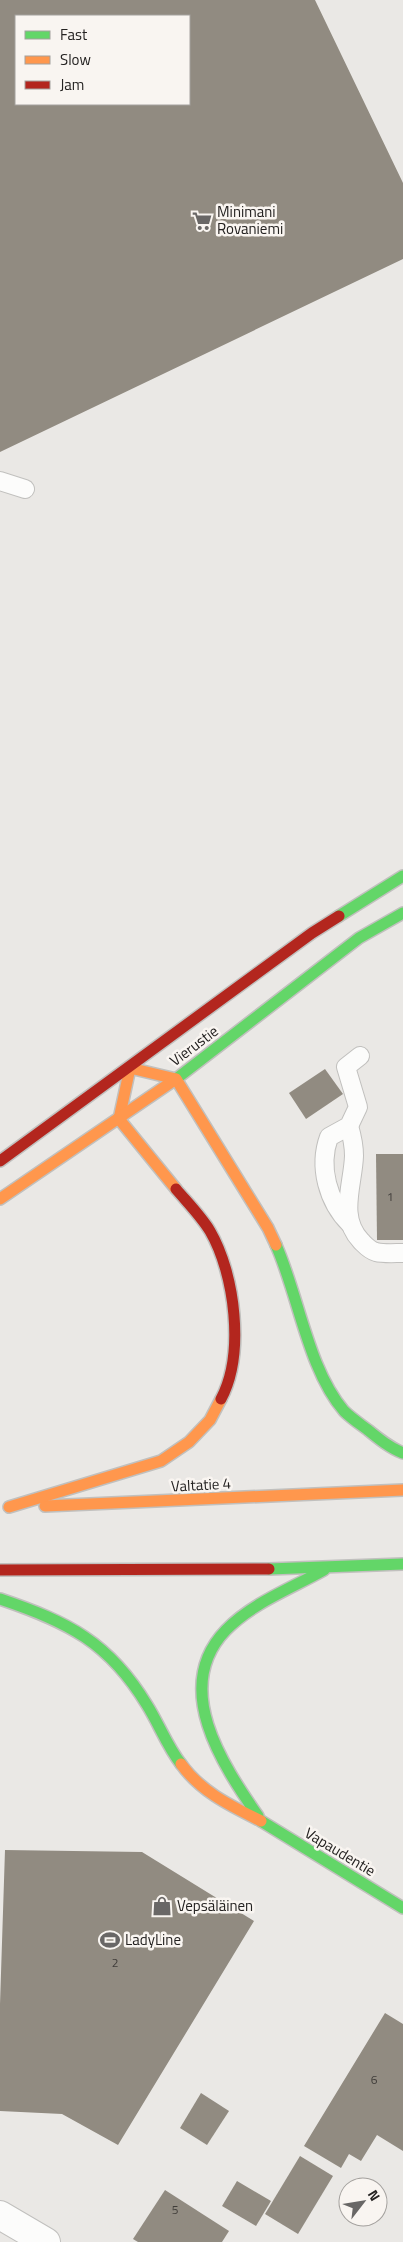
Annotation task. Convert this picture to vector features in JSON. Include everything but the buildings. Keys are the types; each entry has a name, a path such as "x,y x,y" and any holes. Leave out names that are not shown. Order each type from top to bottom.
{"main road":[{"name":"Vierustie","path":"0,1161 130,1068 312,933 403,876"},
{"name":"Vierustie","path":"0,1200 176,1079 359,938 403,912"},
{"path":"4,1507 161,1461 189,1442 210,1420 224,1394 231,1372 236,1341 234,1309 225,1268 210,1231 118,1119 130,1068 176,1079 268,1228 288,1273 316,1364 329,1390 345,1412 393,1449 403,1453"},
{"name":"Valtatie 4","path":"4,1507 161,1502 403,1490"},
{"path":"0,1570 110,1568 325,1570 403,1564"},
{"path":"261,1821 236,1786 216,1749 206,1722 202,1700 202,1676 209,1650 226,1630 252,1611 325,1570"},
{"name":"Vapaudentie","path":"0,1599 66,1624 90,1637 110,1654 134,1682 176,1760 192,1779 210,1794 261,1821 403,1908"}],"street":[{"path":"0,2215 46,2242"}],"lane":[{"path":"0,481 26,489"},
{"path":"360,1056 346,1067 358,1107 349,1126 329,1138 324,1157 325,1176 335,1204 341,1214 369,1249 378,1253 403,1253"},
{"path":"349,1126 354,1141 354,1158 347,1206 350,1224"}],"traffic: fast":[{"path":"339,916 403,876"},
{"path":"176,1079 359,938 403,913"},
{"path":"276,1245 313,1354 321,1375 332,1394 350,1416 385,1443 403,1453"},
{"path":"269,1569 403,1564"},
{"path":"258,1816 230,1773 208,1725 202,1700 203,1676 210,1652 236,1620 260,1604 324,1570"},
{"path":"0,1599 46,1616 85,1637 102,1650 133,1683 181,1764"},
{"path":"261,1821 403,1908"}],"traffic: slow":[{"path":"176,1189 119,1119 130,1068 176,1079 268,1228 276,1245"},
{"path":"0,1199 176,1079"},
{"path":"9,1507 161,1461 189,1442 210,1420 221,1399"},
{"path":"45,1506 403,1490"},
{"path":"181,1764 207,1790 228,1804 261,1821"}],"traffic: jam":[{"path":"0,1161 312,933 339,916"},
{"path":"176,1189 210,1231 219,1249 231,1291 235,1337 233,1360 221,1399"},
{"path":"0,1570 269,1569"}],"place":[{"name":"Minimani Rovaniemi","path":"202,221"},
{"name":"Vepsäläinen","path":"162,1906"},
{"name":"LadyLine","path":"110,1940"}]}
